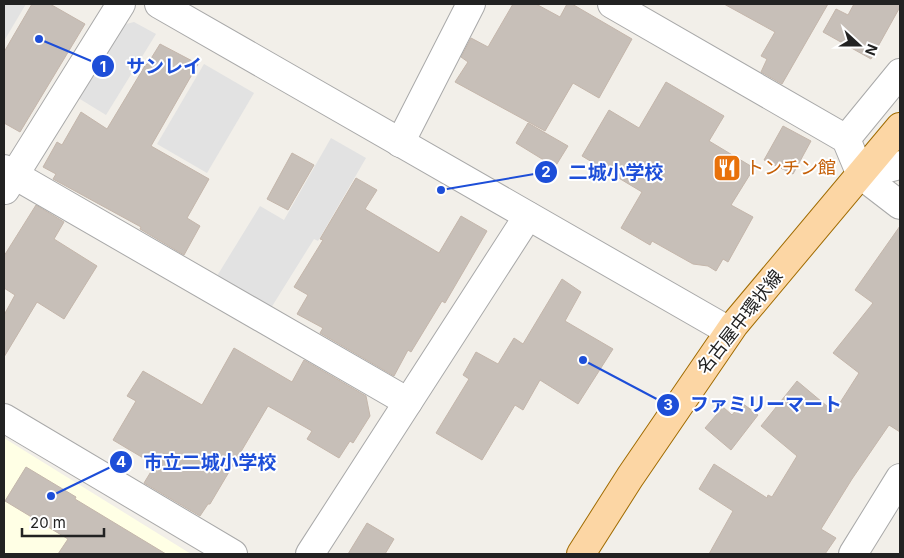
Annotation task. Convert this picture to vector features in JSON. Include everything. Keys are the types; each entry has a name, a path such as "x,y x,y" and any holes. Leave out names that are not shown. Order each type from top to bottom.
{"main road":[{"name":"名古屋中環状線","path":"581,554 729,331 900,127"}],"street":[{"path":"121,4 7,178 408,402"},
{"path":"159,4 729,331"},
{"path":"400,143 471,4"},
{"path":"612,4 846,139 861,175 900,205"},
{"path":"846,139 900,73"},
{"path":"861,175 900,165"},
{"path":"310,554 528,216"},
{"path":"4,418 233,554"},
{"path":"853,554 900,478"}],"shaded area":[{"path":"4,4 26,4 4,41"},
{"path":"134,22 156,34 106,115 75,96 118,26"},
{"path":"204,64 254,93 207,173 157,144"},
{"path":"331,138 366,158 318,241 314,239 271,308 217,276 260,206 284,220"},
{"path":"4,438 191,554 4,554"}],"building":[{"path":"32,4 50,4 85,24 20,132 4,123 4,52"},
{"path":"513,4 536,4 560,17 567,4 572,4 632,39 599,98 573,83 545,131 455,82 468,62 461,57 471,38 488,47"},
{"path":"724,4 828,4 782,84 761,72 767,59 761,56 775,32"},
{"path":"854,4 900,4 871,59 823,32 836,9 848,15"},
{"path":"160,44 198,64 151,146 209,179 187,218 200,226 184,255 140,229 141,227 53,179 56,174 43,167 57,142 62,145 81,112 107,129"},
{"path":"666,82 724,116 709,141 754,168 731,205 753,217 728,262 723,259 716,271 708,266 693,264 652,241 650,245 621,228 642,192 582,156 609,110 639,128"},
{"path":"528,123 568,146 555,167 516,143"},
{"path":"783,126 811,141 793,174 764,160"},
{"path":"292,153 314,165 288,210 267,199"},
{"path":"356,178 377,190 365,209 439,253 461,216 487,231 445,303 442,301 411,352 408,350 394,376 320,333 323,328 297,314 308,295 294,287 323,240 320,239"},
{"path":"36,205 64,222 54,239 97,266 64,319 37,302 4,357 4,315 15,295 4,288 4,256"},
{"path":"900,226 900,432 889,425 821,529 836,538 825,554 709,554 733,511 699,489 714,464 767,498 768,495 772,497 797,456 761,426 797,381 834,412 859,373 833,353 873,303 855,290"},
{"path":"562,279 581,292 565,321 613,349 578,404 540,380 523,410 515,405 482,460 436,433 469,379 463,375 476,352 498,364 514,338 523,344"},
{"path":"234,348 292,382 304,360 366,396 370,416 353,443 350,441 339,458 307,439 312,431 268,406 210,504 208,504 200,516 144,483 155,465 113,440 136,401 127,396 143,371 202,405"},
{"path":"742,403 758,415 731,450 705,428 723,407 732,415"},
{"path":"26,467 166,554 58,554 68,539 5,501"},
{"path":"367,523 394,539 385,554 348,554"}],"place":[{"name":"サンレイ","path":"39,39"},
{"name":"トンチン館","path":"727,168"},
{"name":"二城小学校","path":"441,190"},
{"name":"ファミリーマート","path":"583,360"},
{"name":"市立二城小学校","path":"51,496"}]}
